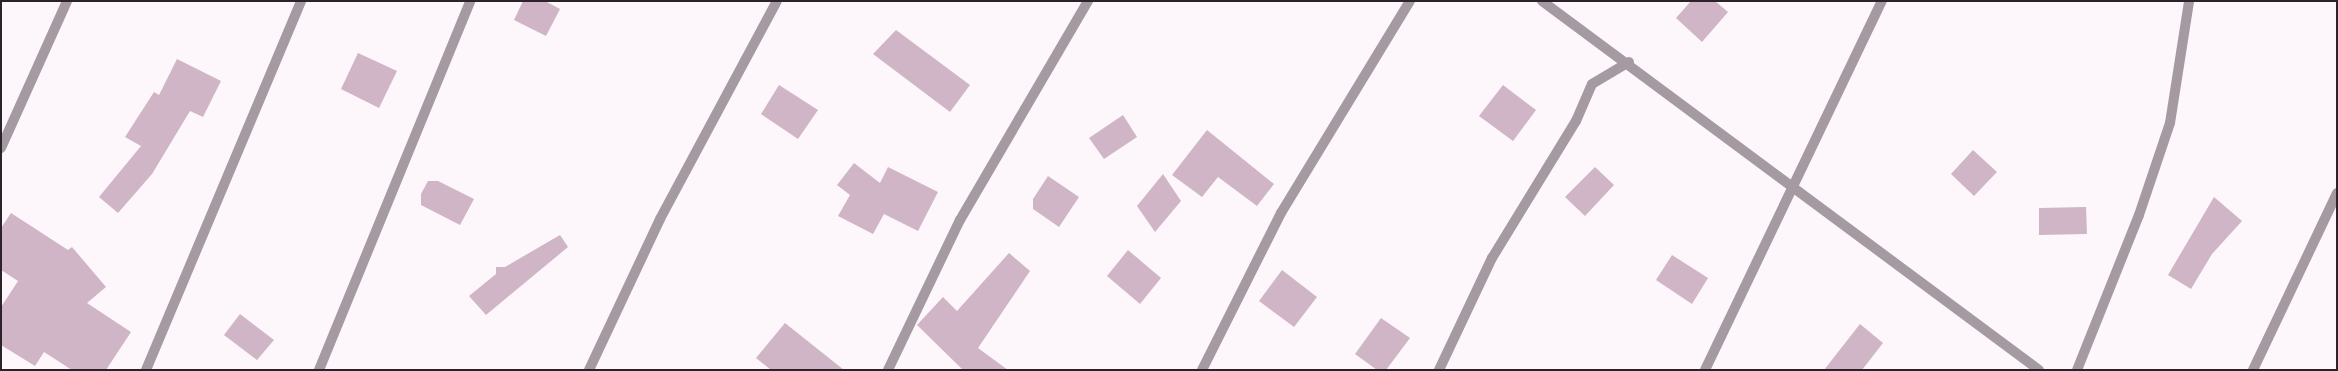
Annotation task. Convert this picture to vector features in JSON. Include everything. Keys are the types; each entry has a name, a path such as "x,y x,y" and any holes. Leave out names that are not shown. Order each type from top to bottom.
{"street":[{"path":"1,148 67,1"},
{"path":"146,370 301,1"},
{"path":"319,370 470,1"},
{"path":"589,370 660,219 777,1"},
{"path":"888,370 960,220 1088,1"},
{"path":"1202,370 1281,213 1410,1"},
{"path":"1542,1 1629,62 2039,370"},
{"path":"1705,370 1882,1"},
{"path":"2076,370 2139,215 2170,123 2189,1"},
{"path":"1439,370 1492,258 1576,121 1592,84 1629,62"},
{"path":"2253,370 2337,193"}],"building":[{"path":"523,1 545,1 560,9 546,36 514,20"},
{"path":"1691,1 1715,1 1728,12 1702,42 1676,18"},
{"path":"896,30 970,85 950,112 873,54"},
{"path":"358,53 397,71 379,108 341,89"},
{"path":"177,59 221,81 203,117 190,111 152,174 118,213 99,197 141,146 125,137 154,92 159,95"},
{"path":"779,85 818,110 798,139 761,114"},
{"path":"1503,85 1536,110 1513,141 1479,116"},
{"path":"1123,115 1137,137 1104,159 1089,138"},
{"path":"1207,130 1274,184 1257,206 1218,177 1202,197 1172,175"},
{"path":"1973,150 1997,172 1974,196 1951,174"},
{"path":"854,163 880,183 888,167 938,192 918,231 884,214 873,234 838,216 850,195 837,185"},
{"path":"1595,167 1614,185 1585,216 1565,197"},
{"path":"1163,174 1181,201 1155,232 1137,206"},
{"path":"1048,176 1079,197 1059,227 1033,209 1033,199"},
{"path":"428,181 438,181 474,199 460,225 421,205 421,194"},
{"path":"2214,197 2242,221 2212,254 2191,289 2168,275"},
{"path":"2086,207 2087,234 2039,235 2039,208"},
{"path":"11,213 68,250 72,247 106,287 87,303 131,332 106,370 72,370 44,352 35,366 1,345 1,307 18,281 1,270 1,228"},
{"path":"560,235 568,247 486,315 469,296 496,274 496,267 505,267"},
{"path":"1128,250 1161,278 1140,304 1107,276"},
{"path":"1009,253 1030,271 978,348 1008,370 963,370 917,325 943,297 957,311"},
{"path":"1672,255 1708,278 1692,304 1656,280"},
{"path":"1282,270 1317,297 1294,327 1259,301"},
{"path":"240,314 274,340 257,360 224,335"},
{"path":"1381,318 1410,338 1386,370 1377,370 1355,354"},
{"path":"785,323 844,370 771,370 756,358"},
{"path":"1860,324 1883,343 1862,370 1824,370"}]}
